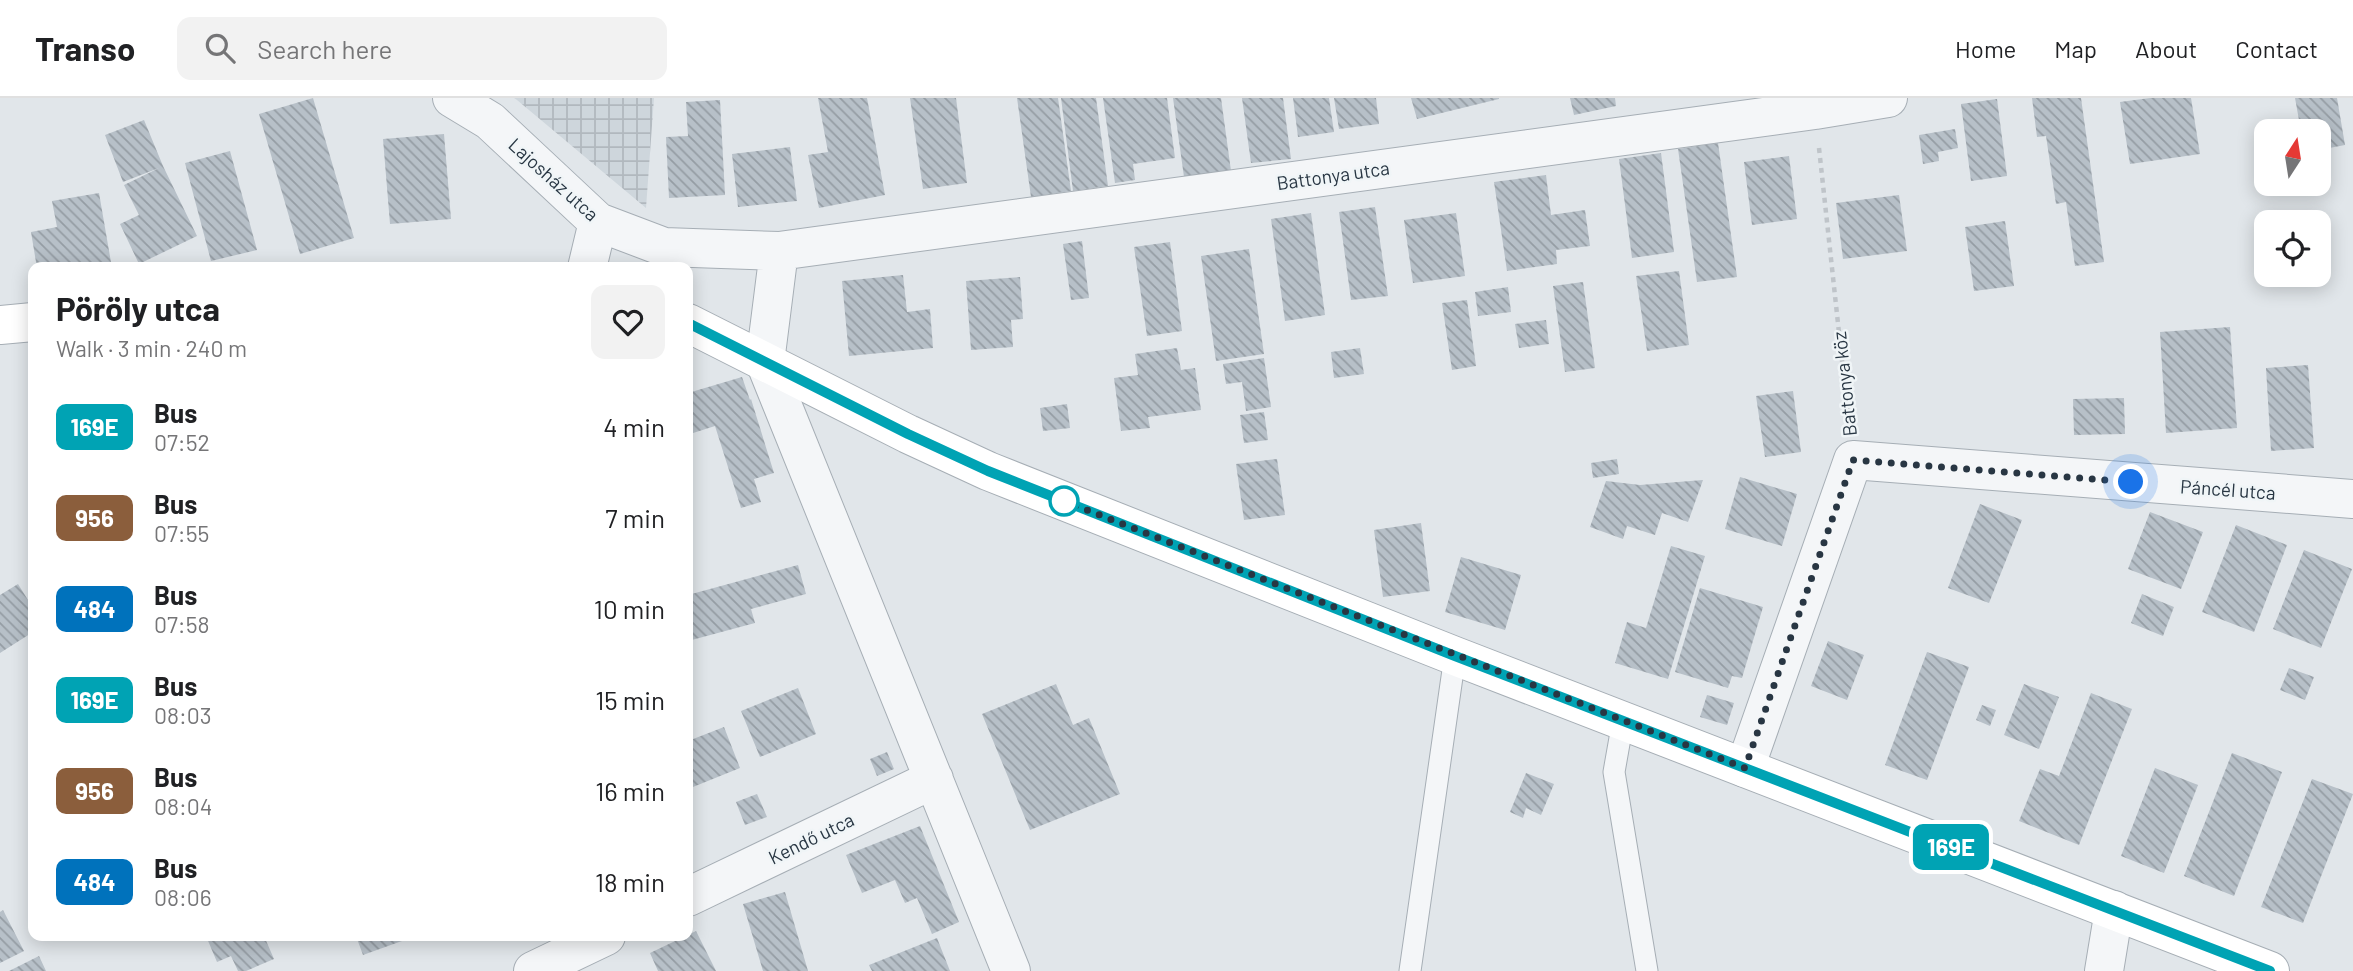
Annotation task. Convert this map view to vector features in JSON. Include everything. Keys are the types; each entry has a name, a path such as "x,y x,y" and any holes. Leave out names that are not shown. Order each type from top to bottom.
{"main road":[{"path":"0,325 28,322"},
{"path":"693,326 908,434 988,471 1455,656 2270,971"}],"street":[{"name":"Lajosház utca","path":"452,98 490,121 598,222 664,247"},
{"name":"Battonya utca","path":"664,247 779,251 1888,98"},
{"path":"588,262 598,222"},
{"path":"779,251 765,362 1012,971"},
{"name":"Páncél utca","path":"1853,460 2353,499"},
{"name":"Battonya köz","path":"1745,768 1853,460"},
{"name":"Kendő utca","path":"693,895 934,779"},
{"path":"2104,971 2114,910"},
{"path":"533,971 596,941"}],"lane":[{"path":"1410,971 1455,656"},
{"path":"1623,721 1614,772 1647,971"}],"path":[{"name":"Battonya köz","path":"1815,110 1853,460"}],"shaded area":[{"path":"514,98 654,98 646,208 517,100"}],"building":[{"path":"313,98 354,238 300,254 259,114"},
{"path":"818,98 867,98 885,195 819,208 808,155 828,152"},
{"path":"910,98 956,98 967,183 923,189"},
{"path":"1017,98 1058,98 1071,191 1031,197"},
{"path":"1061,98 1096,98 1108,186 1073,191"},
{"path":"1103,98 1167,98 1175,158 1133,164 1135,180 1115,183"},
{"path":"1173,98 1221,98 1231,171 1184,177"},
{"path":"1242,98 1283,98 1291,159 1251,163"},
{"path":"1293,98 1329,98 1334,132 1298,137"},
{"path":"1334,98 1376,98 1379,124 1339,129"},
{"path":"1411,98 1499,98 1499,99 1417,119"},
{"path":"1570,98 1615,98 1616,106 1574,115"},
{"path":"2032,98 2081,98 2104,262 2075,266 2066,202 2056,204 2046,136 2037,137"},
{"path":"2150,98 2191,98 2200,154 2130,164 2120,102"},
{"path":"2295,98 2337,98 2345,145 2331,148 2331,119 2299,119"},
{"path":"1997,99 2007,176 1971,181 1961,104"},
{"path":"720,100 725,195 669,198 666,137 688,136 686,102"},
{"path":"144,120 197,236 138,262 120,224 139,215 124,185 159,168 123,182 105,135"},
{"path":"1955,129 1958,148 1938,152 1939,161 1923,164 1919,135"},
{"path":"444,134 451,219 390,224 383,139"},
{"path":"1718,143 1737,277 1697,282 1678,149"},
{"path":"790,147 797,201 738,207 732,154"},
{"path":"230,151 257,250 211,261 185,163"},
{"path":"1661,153 1674,252 1632,258 1619,159"},
{"path":"1789,156 1797,219 1752,225 1744,162"},
{"path":"1546,175 1551,215 1585,210 1590,246 1556,250 1557,264 1507,271 1494,182"},
{"path":"99,193 111,262 36,262 31,232 57,227 52,201"},
{"path":"1899,195 1907,251 1843,259 1836,203"},
{"path":"1375,207 1388,296 1351,300 1339,212"},
{"path":"1311,213 1325,315 1285,321 1271,219"},
{"path":"1456,213 1465,276 1413,283 1404,220"},
{"path":"2005,221 2014,286 1974,291 1965,227"},
{"path":"1082,241 1089,298 1071,300 1063,244"},
{"path":"1170,242 1182,331 1147,336 1134,247"},
{"path":"1249,249 1264,354 1216,361 1201,256"},
{"path":"1679,271 1689,345 1647,351 1636,276"},
{"path":"903,275 907,312 930,309 933,348 849,356 842,281"},
{"path":"1020,277 1023,319 1011,320 1013,347 971,350 966,281"},
{"path":"1583,282 1595,368 1565,372 1553,286"},
{"path":"1508,287 1511,312 1478,316 1475,292"},
{"path":"1467,300 1476,366 1452,370 1442,303"},
{"path":"1546,320 1549,344 1519,348 1515,324"},
{"path":"2230,327 2237,428 2166,433 2160,332"},
{"path":"1177,348 1181,370 1195,368 1201,410 1148,417 1150,428 1121,431 1114,378 1138,375 1135,354"},
{"path":"1360,348 1364,374 1334,378 1331,352"},
{"path":"1264,358 1271,407 1246,411 1242,382 1226,384 1223,364"},
{"path":"2308,365 2314,448 2271,451 2266,368"},
{"path":"742,377 774,473 754,479 761,502 741,508 715,426 693,433 693,392"},
{"path":"1793,391 1801,452 1765,457 1756,396"},
{"path":"2124,398 2125,434 2074,435 2073,399"},
{"path":"1067,404 1070,428 1043,431 1040,408"},
{"path":"1264,412 1268,440 1244,443 1240,415"},
{"path":"1277,459 1285,515 1244,520 1236,464"},
{"path":"1617,459 1619,474 1593,478 1591,463"},
{"path":"1740,477 1797,494 1782,546 1725,529"},
{"path":"1703,480 1688,522 1662,513 1655,535 1627,526 1623,539 1590,527 1606,481 1640,485"},
{"path":"1980,504 2022,520 1989,603 1948,588"},
{"path":"2150,512 2203,532 2181,589 2128,569"},
{"path":"1421,523 1430,591 1383,597 1374,530"},
{"path":"2236,525 2287,545 2254,632 2202,612"},
{"path":"1671,546 1705,556 1668,679 1615,663 1627,622 1646,628"},
{"path":"2304,550 2352,569 2321,648 2273,629"},
{"path":"1461,557 1521,575 1505,630 1445,612"},
{"path":"798,565 806,594 751,609 755,623 693,640 693,594"},
{"path":"18,584 28,600 28,635 0,653 0,595"},
{"path":"1700,588 1763,607 1742,678 1732,676 1728,688 1675,672"},
{"path":"2142,594 2174,607 2163,636 2131,623"},
{"path":"1828,641 1864,655 1847,700 1811,686"},
{"path":"1927,652 1969,667 1927,780 1885,765"},
{"path":"2289,668 2314,677 2305,700 2280,690"},
{"path":"1056,684 1073,725 1089,718 1120,794 1030,830 982,714"},
{"path":"2024,684 2059,697 2039,749 2004,735"},
{"path":"798,688 816,734 760,757 741,711"},
{"path":"2091,693 2132,709 2079,845 2019,821 2040,769 2059,776"},
{"path":"1707,695 1734,703 1727,725 1700,717"},
{"path":"1982,705 1996,710 1990,726 1976,720"},
{"path":"724,727 740,768 693,787 693,739"},
{"path":"887,752 894,769 877,776 870,759"},
{"path":"2232,753 2282,772 2234,896 2184,876"},
{"path":"2155,768 2198,785 2164,873 2121,856"},
{"path":"1526,773 1554,784 1541,815 1526,808 1523,818 1510,812"},
{"path":"2312,779 2353,794 2303,923 2261,907"},
{"path":"757,794 767,817 745,825 736,802"},
{"path":"920,826 959,922 932,934 917,898 905,903 895,880 862,893 846,855"},
{"path":"785,892 808,971 763,971 743,904"},
{"path":"3,910 24,951 0,963 0,912"},
{"path":"696,931 716,971 658,971 650,953 675,941 693,941 693,932"},
{"path":"937,938 950,971 872,971 869,965"},
{"path":"208,941 266,941 274,959 246,971 238,971 231,956 217,962"},
{"path":"358,941 402,941 363,955"},
{"path":"39,956 46,971 9,971"}],"bus line":[{"name":"169E","path":"693,326 908,434 988,471 1455,656 2270,971"}],"route":[{"path":"1064,501 1745,768 1853,460 2131,482"}]}
